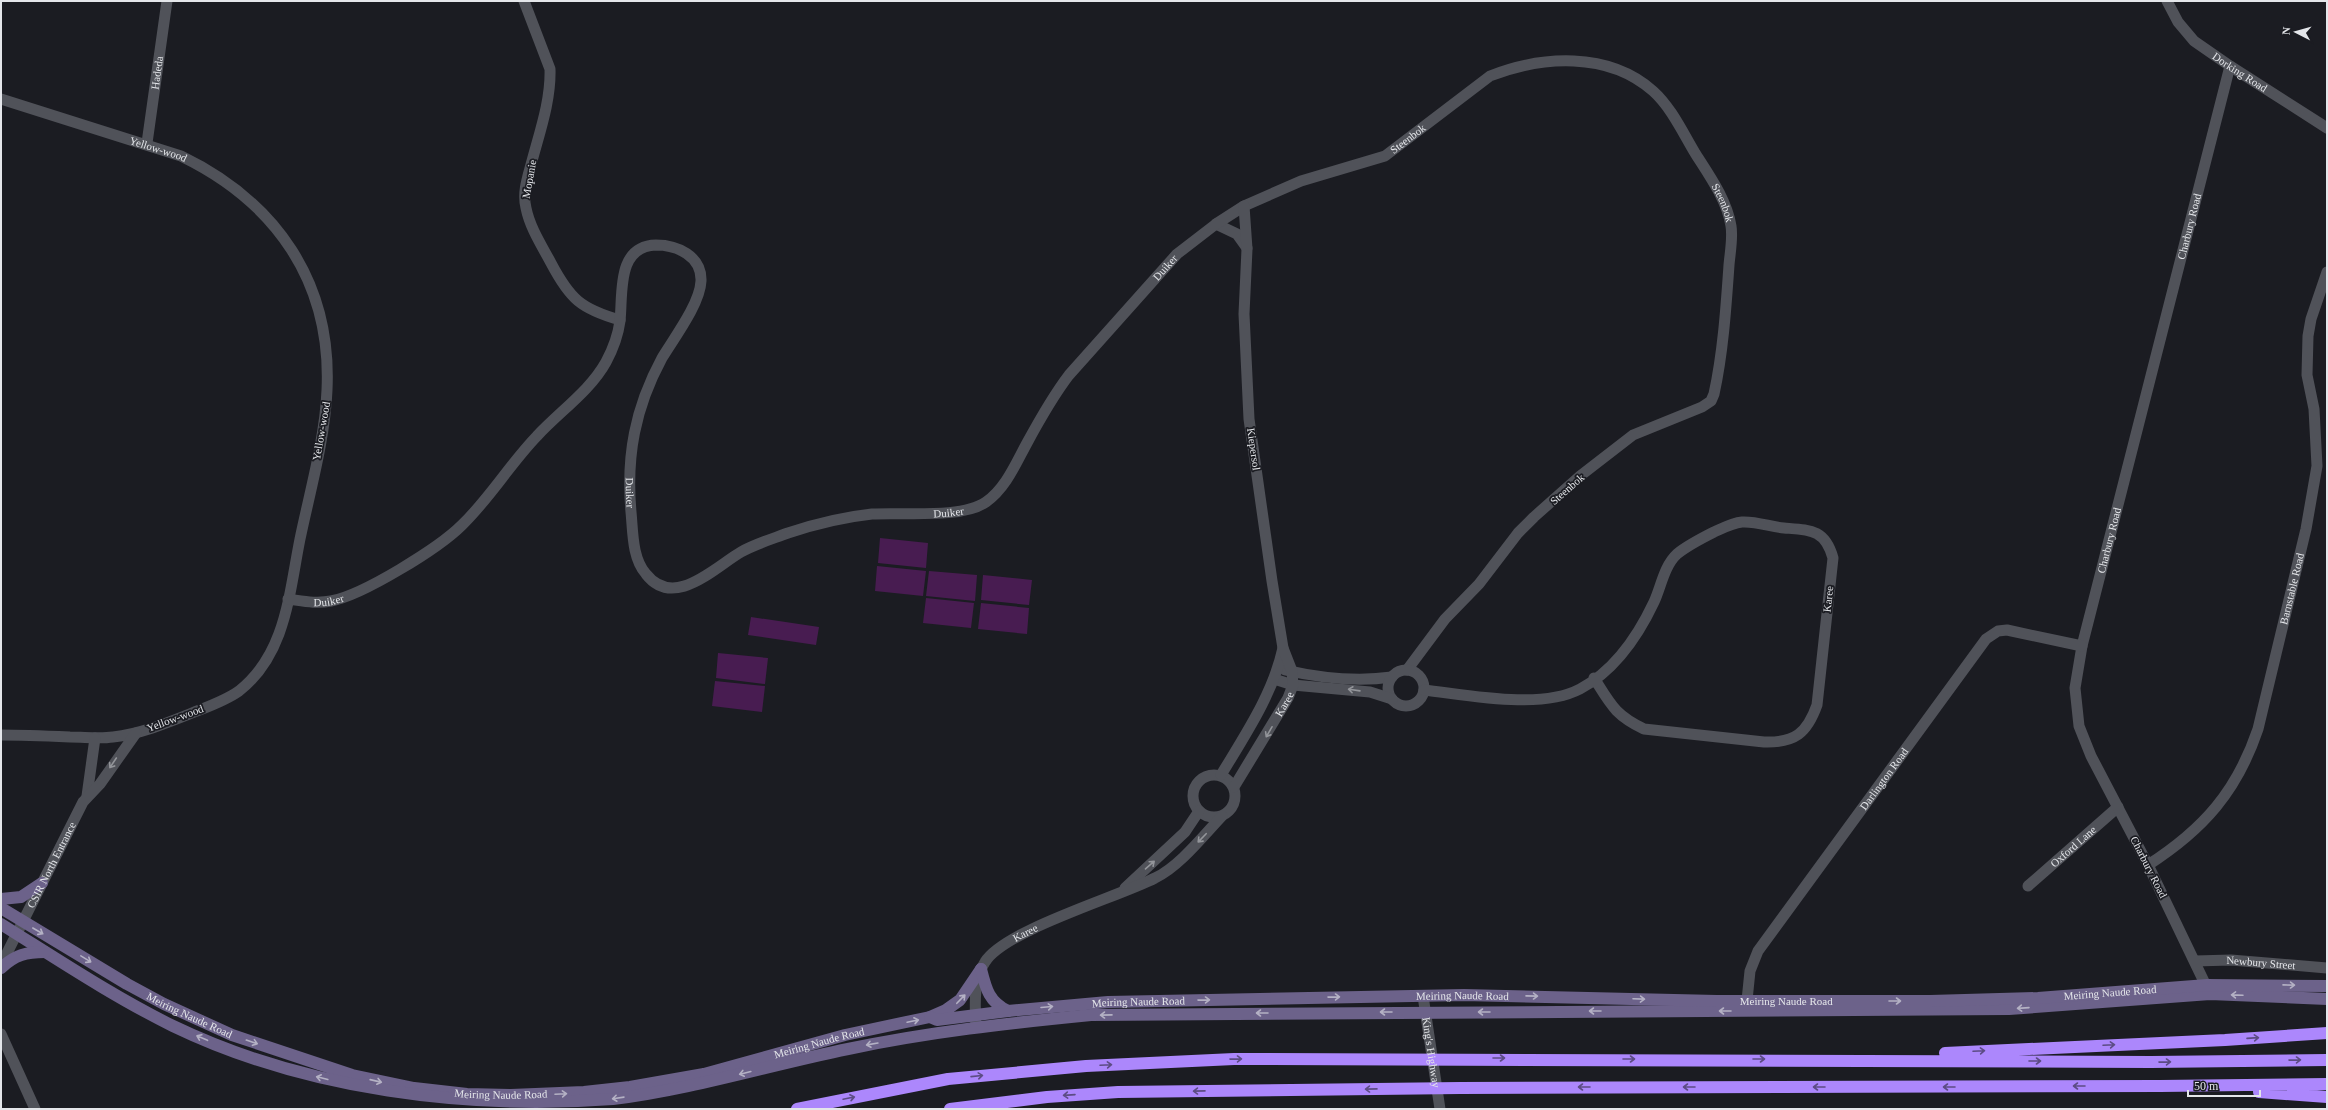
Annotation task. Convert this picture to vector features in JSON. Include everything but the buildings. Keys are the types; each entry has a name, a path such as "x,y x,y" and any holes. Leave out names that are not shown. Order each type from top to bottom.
{"highway":[{"path":"1800,1059 2225,1040 2327,1033"},
{"path":"797,1109 948,1079 1110,1065 1234,1059 1800,1059 2151,1062 2327,1060"},
{"path":"950,1109 1047,1097 1118,1092 1629,1087 2160,1086 2327,1084"},
{"path":"2160,1086 2327,1097"}],"street":[{"name":"Hadeda","path":"147,144 167,1"},
{"name":"Mopanie","path":"524,1 550,69 549,96 527,182 525,201 528,216 563,286 574,299 587,309 620,320"},
{"name":"Dorking Road","path":"2167,1 2178,22 2194,41 2230,66 2327,128"},
{"name":"Steenbok","path":"1244,206 1301,181 1385,156 1490,76 1510,69 1546,61 1598,63 1623,72 1653,91 1666,106 1702,164 1728,214 1732,228 1728,278 1716,388 1711,401 1702,407 1633,435 1580,476 1518,533 1479,584 1445,619 1407,670"},
{"name":"Charbury Road","path":"2208,989 2148,865 2091,756 2079,726 2075,688 2082,646 2230,66"},
{"name":"Yellow-wood","path":"1,99 181,156 208,169 234,186 258,207 286,241 304,274 315,301 326,348 326,405 288,599 280,635 272,654 257,674 246,685 224,700 136,732 112,738 1,735"},
{"name":"Duiker","path":"288,599 320,602 348,596 417,559 456,531 479,507 528,446 595,378 613,348 620,320 625,269 635,252 647,246 668,246 680,249 694,260 701,274 699,291 652,377 644,397 632,437 629,465 633,536 637,558 644,573 653,581 663,586 680,587 706,577 746,549 803,528 871,514 966,511 984,504 1000,489 1053,396 1069,375 1178,254 1216,224 1244,206"},
{"name":"Kiepersol","path":"1244,206 1247,249 1244,314 1249,419 1283,648"},
{"path":"1216,224 1237,234 1247,249"},
{"name":"Barnstable Road","path":"2148,865 2167,853 2215,811 2238,777 2250,755 2258,729 2306,529 2317,466 2314,409 2307,376 2308,336 2311,319 2327,272"},
{"name":"Karee","path":"1424,690 1512,700 1539,699 1580,689 1613,663 1631,644 1654,602 1664,574 1677,554 1701,538 1733,524 1743,522 1815,532 1822,537 1829,546 1833,558 1817,705 1811,722 1800,734 1779,742 1764,742 1644,729 1627,721 1614,710 1594,678"},
{"name":"Darlington Road","path":"1746,1006 1750,971 1758,951 1986,639 1998,631 2007,630 2082,646"},
{"path":"1283,648 1292,671 1293,685"},
{"name":"Karee","path":"1221,775 1244,737 1276,673 1283,648"},
{"path":"1392,677 1388,688 1392,699 1400,705 1413,705 1421,698 1424,690 1419,676 1424,648"},
{"path":"1276,673 1292,671 1340,679 1370,680 1392,677 1399,672 1407,670 1419,676"},
{"path":"1276,673 1293,685"},
{"name":"Karee","path":"1234,787 1288,698 1293,685 1350,689 1370,692 1392,699"},
{"name":"CSIR North Entrance","path":"87,796 100,784 136,732"},
{"name":"CSIR North Entrance","path":"1,966 87,796 95,738"},
{"path":"1221,775 1229,780 1234,787 1235,802 1228,812 1222,816 1210,817 1199,811 1194,798 1196,784 1207,776 1221,775"},
{"name":"Oxford Lane","path":"2028,886 2118,807"},
{"name":"Karee","path":"1122,891 1170,848 1185,832 1199,811"},
{"name":"Karee","path":"976,1027 977,987 981,970 988,958 1004,944 1122,891 1156,878 1181,859 1222,816"},
{"path":"1170,848 1181,859"},
{"path":"1,899 21,897 42,883"},
{"name":"Meiring Naude Road","path":"1,908 127,984 164,1004 225,1032 352,1075 414,1088 468,1094 560,1094 630,1087 704,1074 845,1035 930,1017 937,1020 1008,1011 1108,1002 1423,996 1746,1006 2008,1009 2208,989 2327,986"},
{"name":"Meiring Naude Road","path":"1,924 45,952 173,1026 226,1048 314,1077 361,1088 459,1102 557,1104 650,1094 696,1085 849,1048 976,1027 1091,1015 1425,1012 1746,1006"},
{"path":"1,966 21,954 45,952"},
{"name":"Newbury Street","path":"2195,961 2231,960 2327,968"},
{"path":"981,970 990,997 999,1007 1008,1011"},
{"path":"930,1017 946,1010 960,1000 981,970"},
{"name":"Meiring Naude Road","path":"2208,989 2327,999"},
{"name":"King's Highway","path":"1423,996 1426,1025 1440,1109"},
{"path":"1,1034 35,1109"},
{"path":"26,1109 28,1095"}],"shaded area":[{"path":"880,538 928,543 926,568 878,563"},
{"path":"877,566 926,571 923,596 875,591"},
{"path":"929,571 977,575 975,601 926,596"},
{"path":"983,575 1032,580 1029,605 981,600"},
{"path":"926,598 974,603 971,628 923,623"},
{"path":"981,603 1029,608 1027,634 978,629"},
{"path":"751,617 819,627 816,645 748,635"},
{"path":"718,653 768,658 765,684 716,678"},
{"path":"715,681 765,686 762,712 712,706"}]}
